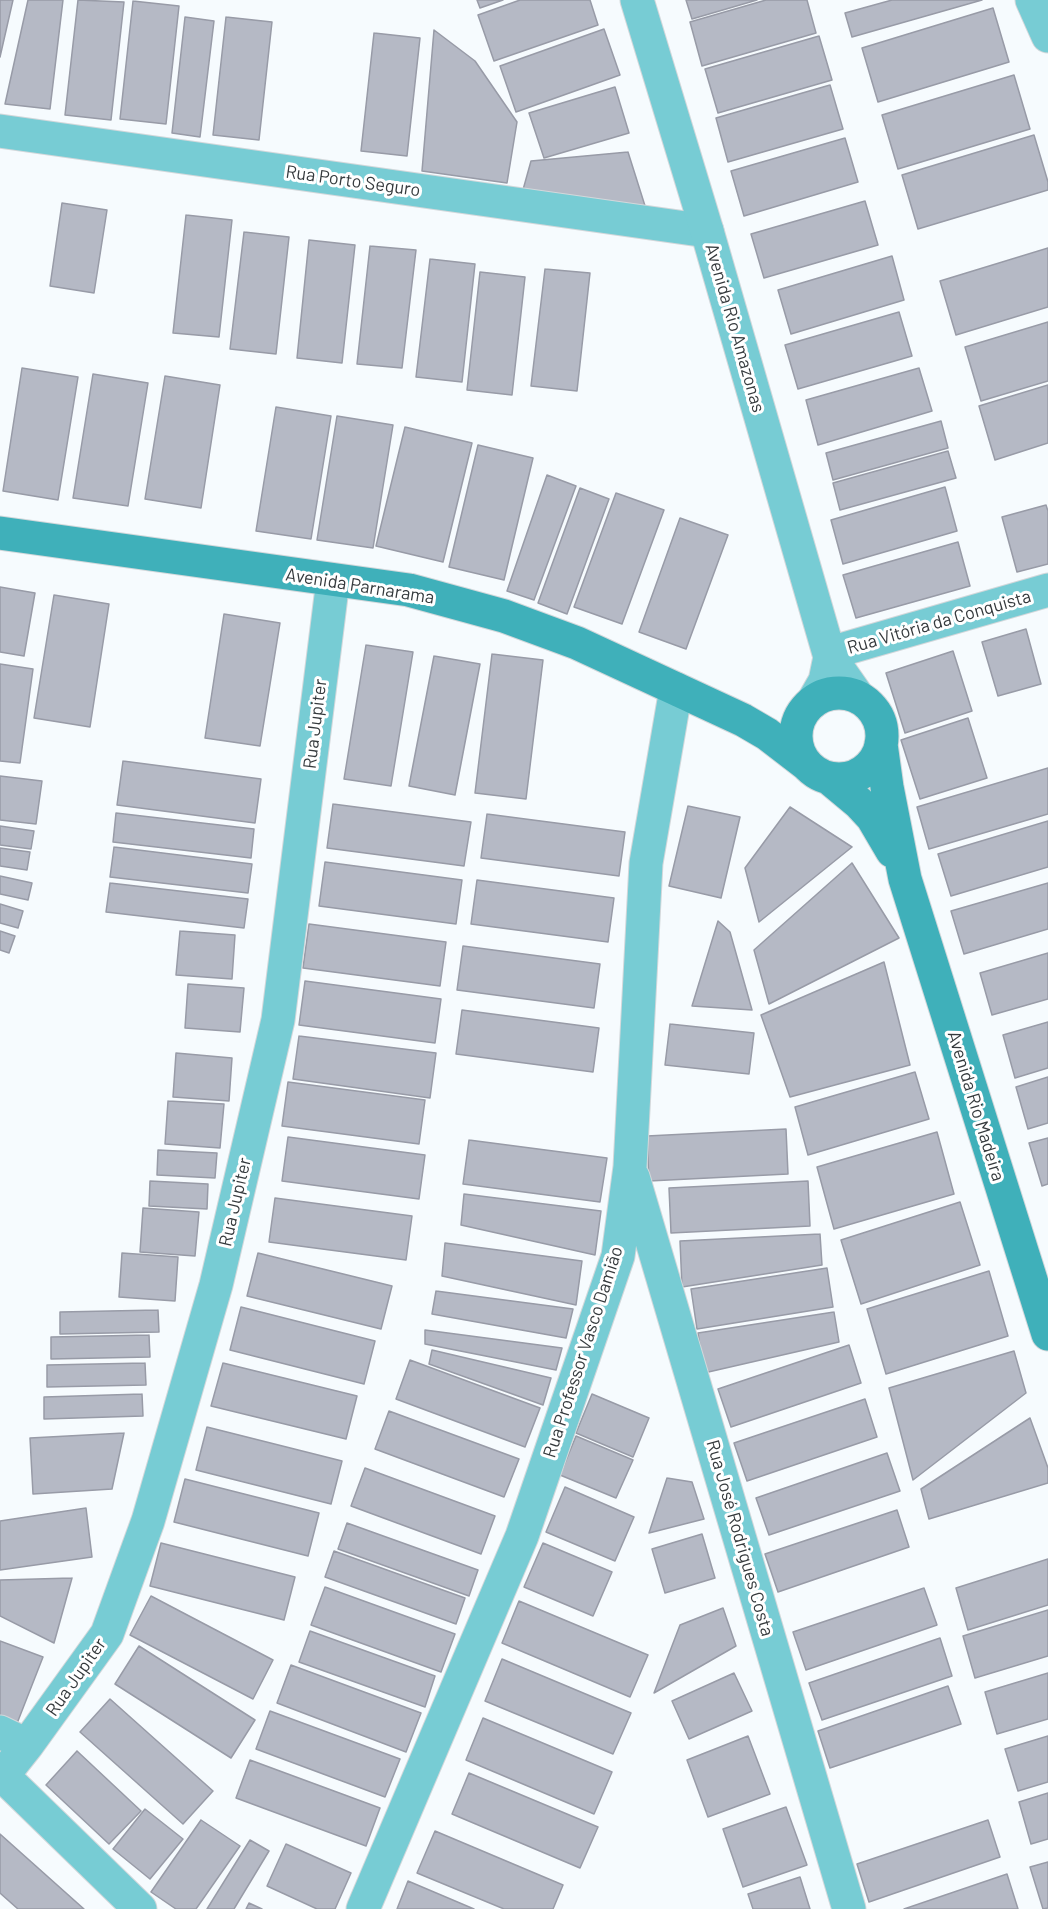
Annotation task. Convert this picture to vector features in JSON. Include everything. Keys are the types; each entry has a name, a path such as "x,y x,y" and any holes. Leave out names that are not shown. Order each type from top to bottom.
{"main road":[{"name":"Avenida Parnarama","path":"0,533 409,590 504,616 577,643 758,728 818,771"},
{"path":"834,693 858,697 878,716 882,729 877,757 862,771 843,779 818,771 799,751 796,736 799,723 809,706 834,693"},
{"name":"Avenida Parnarama","path":"689,695 778,714 809,706"},
{"name":"Avenida Rio Madeira","path":"881,744 905,879 1048,1334"},
{"name":"Avenida Rio Madeira","path":"818,771 859,803 872,817 905,879"}],"street":[{"name":"Avenida Rio Amazonas","path":"637,0 707,231 830,655 858,697"},
{"path":"1032,0 1048,36"},
{"name":"Rua Porto Seguro","path":"0,131 707,231"},
{"name":"Rua Jupiter","path":"1,1777 14,1739 107,1634 148,1521 216,1285 278,1020 333,580"},
{"name":"Rua Vitória da Conquista","path":"830,655 1048,590"},
{"path":"809,706 825,681 830,655"},
{"name":"Rua Professor Vasco Damião","path":"363,1909 522,1536 618,1256 630,1167 646,863 689,695"},
{"name":"Rua José Rodrigues Costa","path":"630,1167 849,1909"},
{"path":"1,1777 140,1909"}],"building":[{"path":"0,0 13,0 0,57"},
{"path":"28,0 63,0 50,109 5,104"},
{"path":"78,0 124,2 111,120 65,115"},
{"path":"477,0 503,0 480,8"},
{"path":"520,0 590,0 598,25 494,61 478,15"},
{"path":"686,0 757,0 692,19"},
{"path":"766,0 807,0 816,33 702,66 690,22"},
{"path":"892,0 982,0 852,37 845,13"},
{"path":"133,1 179,6 166,124 120,119"},
{"path":"993,8 1009,62 878,102 862,48"},
{"path":"185,17 214,21 200,137 172,133"},
{"path":"226,17 272,22 259,140 213,135"},
{"path":"604,29 620,75 516,112 500,66"},
{"path":"434,30 475,61 517,122 507,183 422,171"},
{"path":"374,33 420,38 407,156 361,151"},
{"path":"819,36 832,80 718,113 705,69"},
{"path":"1014,75 1030,129 898,169 882,115"},
{"path":"830,85 843,129 728,162 716,118"},
{"path":"615,87 629,133 544,158 529,113"},
{"path":"1034,135 1048,182 1048,190 918,229 902,175"},
{"path":"845,138 858,182 744,216 731,171"},
{"path":"628,152 646,209 521,197 531,161"},
{"path":"865,201 878,245 764,278 751,234"},
{"path":"62,203 107,210 94,293 50,286"},
{"path":"186,215 232,220 219,337 173,333"},
{"path":"244,232 289,237 276,354 230,349"},
{"path":"309,240 355,245 342,363 297,358"},
{"path":"370,246 416,250 402,368 357,364"},
{"path":"1048,248 1048,307 956,335 940,281"},
{"path":"892,256 904,300 791,334 778,290"},
{"path":"430,259 475,264 462,382 416,377"},
{"path":"545,269 590,273 577,391 531,386"},
{"path":"480,272 525,277 512,395 467,390"},
{"path":"899,312 912,356 798,389 785,345"},
{"path":"1048,322 1048,381 981,401 965,347"},
{"path":"22,368 78,377 58,500 3,491"},
{"path":"919,368 932,411 818,445 806,400"},
{"path":"93,374 148,383 128,506 73,498"},
{"path":"165,376 220,385 201,508 145,499"},
{"path":"1048,385 1048,443 995,460 979,406"},
{"path":"276,407 331,416 311,539 256,531"},
{"path":"337,416 393,425 373,548 317,540"},
{"path":"941,421 948,448 833,480 826,453"},
{"path":"405,427 472,443 443,562 376,546"},
{"path":"478,445 533,458 504,580 449,567"},
{"path":"948,451 956,478 840,510 833,483"},
{"path":"547,475 576,486 534,600 507,591"},
{"path":"945,487 957,531 843,564 831,520"},
{"path":"580,488 609,499 567,614 538,603"},
{"path":"616,493 664,510 622,624 574,607"},
{"path":"1046,505 1048,564 1017,572 1002,517"},
{"path":"680,518 728,535 686,649 639,632"},
{"path":"958,542 970,586 856,618 843,575"},
{"path":"0,587 35,593 24,656 0,652"},
{"path":"54,595 109,604 90,727 34,718"},
{"path":"224,614 280,623 260,746 205,738"},
{"path":"1026,629 1041,684 998,696 982,642"},
{"path":"366,645 413,652 391,786 344,779"},
{"path":"953,651 972,711 905,733 886,673"},
{"path":"492,654 543,660 526,799 475,793"},
{"path":"434,656 480,664 455,795 409,786"},
{"path":"0,664 33,669 20,763 0,761"},
{"path":"968,718 987,778 920,799 901,740"},
{"path":"123,761 261,779 255,823 117,805"},
{"path":"1048,768 1048,814 929,849 917,807"},
{"path":"0,776 42,781 36,824 0,820"},
{"path":"333,804 471,822 464,866 327,848"},
{"path":"688,806 740,817 721,898 669,886"},
{"path":"790,807 852,847 759,922 745,868"},
{"path":"116,813 254,829 251,858 113,842"},
{"path":"487,814 625,832 619,876 481,858"},
{"path":"1048,821 1048,867 951,896 938,854"},
{"path":"0,826 34,831 31,849 0,845"},
{"path":"114,847 252,864 248,893 110,877"},
{"path":"0,848 30,852 27,870 0,866"},
{"path":"325,862 462,880 456,924 319,906"},
{"path":"852,863 899,938 769,1004 754,950"},
{"path":"0,876 32,883 28,900 0,894"},
{"path":"477,880 614,898 608,942 471,924"},
{"path":"110,883 248,899 244,928 106,912"},
{"path":"1048,883 1048,929 964,954 951,911"},
{"path":"0,904 23,911 18,928 0,923"},
{"path":"718,921 730,932 752,1010 692,1006"},
{"path":"309,924 446,942 440,986 303,968"},
{"path":"0,931 15,936 9,953 0,950"},
{"path":"180,931 235,935 232,979 176,975"},
{"path":"463,946 600,964 594,1008 457,990"},
{"path":"1048,953 1048,999 992,1015 980,973"},
{"path":"884,962 910,1065 790,1097 761,1015"},
{"path":"305,981 441,999 435,1043 299,1025"},
{"path":"188,984 244,988 240,1032 185,1028"},
{"path":"462,1010 599,1028 593,1072 456,1054"},
{"path":"1048,1022 1048,1068 1015,1078 1003,1035"},
{"path":"670,1024 754,1033 749,1074 665,1065"},
{"path":"299,1036 436,1053 430,1098 293,1079"},
{"path":"176,1053 232,1058 229,1101 173,1097"},
{"path":"915,1072 929,1119 808,1155 795,1107"},
{"path":"1048,1077 1048,1123 1028,1129 1016,1087"},
{"path":"288,1082 425,1100 419,1144 282,1126"},
{"path":"168,1101 224,1104 220,1148 165,1144"},
{"path":"786,1129 788,1174 649,1181 647,1136"},
{"path":"937,1132 954,1194 834,1229 817,1167"},
{"path":"288,1137 425,1155 419,1199 282,1181"},
{"path":"1048,1138 1048,1184 1042,1186 1029,1143"},
{"path":"469,1140 607,1158 600,1202 463,1184"},
{"path":"158,1150 217,1153 215,1178 157,1175"},
{"path":"150,1181 208,1184 207,1209 149,1206"},
{"path":"808,1181 810,1226 671,1233 669,1188"},
{"path":"464,1194 601,1211 595,1255 461,1225"},
{"path":"275,1198 412,1216 406,1260 269,1242"},
{"path":"960,1202 980,1265 861,1304 841,1240"},
{"path":"143,1208 199,1212 195,1256 140,1252"},
{"path":"820,1234 822,1265 682,1287 680,1241"},
{"path":"445,1243 582,1261 576,1305 442,1276"},
{"path":"122,1253 178,1257 175,1301 119,1297"},
{"path":"258,1253 392,1286 381,1329 247,1296"},
{"path":"827,1268 833,1307 697,1329 691,1289"},
{"path":"989,1271 1008,1336 886,1374 867,1309"},
{"path":"436,1291 573,1309 566,1338 432,1314"},
{"path":"241,1307 375,1341 364,1384 230,1350"},
{"path":"158,1310 159,1332 60,1334 60,1312"},
{"path":"834,1312 839,1342 704,1373 698,1333"},
{"path":"425,1330 562,1348 556,1370 425,1344"},
{"path":"149,1335 150,1357 51,1359 51,1337"},
{"path":"849,1345 861,1383 731,1427 718,1389"},
{"path":"432,1350 551,1378 543,1405 429,1364"},
{"path":"1014,1351 1026,1393 913,1480 889,1388"},
{"path":"410,1360 540,1408 525,1447 396,1399"},
{"path":"145,1363 146,1385 47,1387 47,1365"},
{"path":"223,1363 357,1396 346,1439 211,1406"},
{"path":"142,1394 143,1416 44,1419 44,1397"},
{"path":"592,1394 649,1418 633,1457 576,1433"},
{"path":"865,1399 877,1437 747,1481 734,1443"},
{"path":"389,1411 519,1459 504,1497 375,1449"},
{"path":"1030,1418 1048,1468 1048,1483 929,1519 921,1489"},
{"path":"207,1427 342,1461 331,1504 196,1470"},
{"path":"124,1433 112,1489 33,1494 30,1438"},
{"path":"576,1436 633,1460 616,1498 560,1475"},
{"path":"887,1453 900,1491 769,1535 756,1498"},
{"path":"365,1468 495,1516 481,1554 351,1506"},
{"path":"667,1478 692,1482 704,1519 649,1533"},
{"path":"185,1479 319,1513 308,1556 174,1522"},
{"path":"565,1487 634,1517 615,1561 546,1532"},
{"path":"86,1508 92,1557 0,1570 0,1521"},
{"path":"897,1510 909,1547 778,1592 765,1554"},
{"path":"347,1523 478,1570 469,1596 338,1549"},
{"path":"702,1534 715,1578 665,1593 652,1549"},
{"path":"161,1543 295,1577 284,1620 150,1586"},
{"path":"543,1543 612,1572 593,1616 524,1587"},
{"path":"334,1551 465,1598 456,1624 325,1577"},
{"path":"1048,1559 1048,1605 968,1630 956,1588"},
{"path":"72,1578 54,1643 0,1616 0,1580"},
{"path":"325,1587 455,1634 441,1672 311,1625"},
{"path":"924,1588 937,1625 806,1670 793,1632"},
{"path":"151,1596 273,1660 253,1699 130,1635"},
{"path":"519,1601 648,1655 630,1697 502,1643"},
{"path":"723,1608 736,1646 654,1693 680,1625"},
{"path":"1048,1610 1048,1656 975,1678 963,1636"},
{"path":"310,1631 435,1676 425,1707 299,1662"},
{"path":"940,1638 952,1676 822,1720 809,1683"},
{"path":"0,1641 43,1657 16,1726 0,1720"},
{"path":"139,1646 255,1720 231,1758 115,1684"},
{"path":"502,1659 631,1713 613,1754 485,1701"},
{"path":"291,1665 421,1713 406,1752 277,1703"},
{"path":"734,1673 752,1711 689,1739 672,1701"},
{"path":"1048,1673 1048,1719 997,1734 985,1692"},
{"path":"948,1686 961,1724 830,1768 818,1731"},
{"path":"110,1699 213,1791 183,1824 80,1732"},
{"path":"270,1711 400,1759 385,1797 256,1749"},
{"path":"483,1718 612,1772 594,1814 466,1760"},
{"path":"748,1736 770,1794 708,1817 687,1760"},
{"path":"1048,1736 1048,1782 1018,1791 1005,1749"},
{"path":"77,1751 141,1811 109,1844 46,1785"},
{"path":"250,1760 380,1808 366,1846 236,1798"},
{"path":"469,1773 598,1827 580,1868 452,1814"},
{"path":"1048,1793 1048,1839 1031,1844 1019,1802"},
{"path":"786,1807 807,1865 743,1887 723,1829"},
{"path":"145,1809 183,1839 150,1879 113,1849"},
{"path":"201,1820 240,1846 196,1909 176,1909 151,1892"},
{"path":"988,1820 1000,1857 869,1902 857,1864"},
{"path":"435,1831 563,1885 553,1909 504,1909 417,1873"},
{"path":"0,1834 84,1909 18,1909 0,1893"},
{"path":"250,1840 269,1851 234,1909 207,1909"},
{"path":"286,1844 351,1873 335,1909 317,1909 267,1886"},
{"path":"1048,1862 1048,1908 1043,1909 1030,1867"},
{"path":"1007,1874 1018,1909 904,1909"},
{"path":"800,1877 810,1909 753,1909 748,1894"},
{"path":"408,1881 474,1909 397,1909"},
{"path":"249,1903 262,1909 246,1909"}]}
